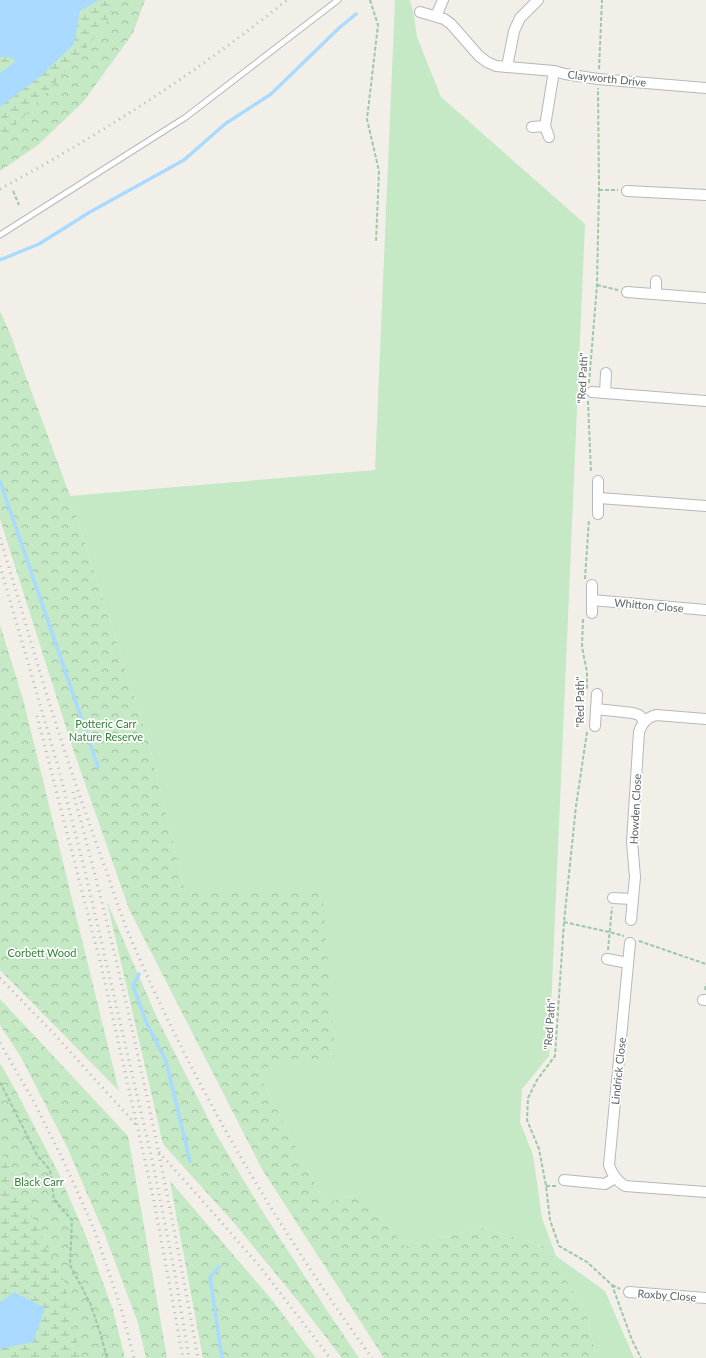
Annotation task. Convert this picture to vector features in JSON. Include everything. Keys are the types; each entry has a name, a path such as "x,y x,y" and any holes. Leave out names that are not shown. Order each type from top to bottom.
{"street":[{"path":"436,16 443,0"},
{"path":"508,67 514,31 517,24 520,18 538,0"},
{"name":"Clayworth Drive","path":"420,12 444,19 451,24 479,56 496,66 554,71 598,79 706,88"},
{"path":"550,137 545,126 554,71"},
{"path":"532,127 545,126"},
{"path":"627,191 706,195"},
{"path":"656,281 656,294"},
{"path":"627,292 706,298"},
{"path":"605,393 606,373"},
{"path":"590,392 706,401"},
{"path":"593,516 599,498 598,481"},
{"path":"599,498 706,506"},
{"path":"588,615 592,600 589,585"},
{"name":"Whitton Close","path":"592,600 706,610"},
{"path":"591,728 596,709 592,693"},
{"path":"596,709 633,713 639,715 644,721 649,717 656,715 706,718"},
{"name":"Howden Close","path":"632,920 632,899 635,877 632,842 639,732 644,721"},
{"path":"613,898 632,899"},
{"name":"Lindrick Close","path":"615,1178 609,1165 630,944"},
{"path":"607,960 628,963"},
{"path":"564,1180 606,1184 615,1178 625,1186 706,1192"},
{"name":"Roxby Close","path":"629,1292 706,1298"}],"lane":[{"path":"0,234 186,117 338,0"}],"path":[{"path":"370,0 378,25 367,119 379,171 376,242"},
{"name":"\"Red Path\"","path":"591,473 590,392 597,285 599,190 598,79 602,0"},
{"path":"599,190 627,191"},
{"path":"13,191 19,205"},
{"path":"597,285 627,292"},
{"path":"589,585 593,516"},
{"name":"\"Red Path\"","path":"588,615 582,647 592,693"},
{"name":"\"Red Path\"","path":"591,728 576,806 564,922 555,1056 537,1080 528,1098 527,1120 539,1149 546,1186 550,1220 559,1246 587,1262 612,1285 632,1340 641,1358"},
{"path":"607,960 613,898"},
{"path":"0,1082 37,1155 50,1170 54,1200 72,1220 70,1265 90,1303 107,1358"}],"green space":[{"path":"0,0 145,0 133,33 84,101 38,145 0,171"},
{"path":"0,0 119,0 104,26 77,59 0,142"},
{"path":"395,0 410,0 417,37 441,97 585,224 549,1056 522,1089 520,1122 533,1155 542,1218 556,1256 605,1291 634,1358 596,1358 587,1316 547,1247 482,1228 405,1246 359,1194 325,1203 256,1069 185,891 148,740 70,496 375,470"},
{"name":"Potteric Carr Nature Reserve","path":"0,311 11,336 70,496 148,740 185,891 322,889 335,1056 256,1069 325,1203 359,1194 405,1246 482,1228 547,1247 587,1316 596,1358 384,1358 262,1169 129,909 73,749 0,519"},
{"name":"Corbett Wood","path":"0,625 23,699 119,1091 0,970"},
{"path":"107,902 157,1018 216,1134 264,1214 359,1358 342,1358 235,1224 163,1144"},
{"path":"0,999 128,1136 167,1358 146,1358 138,1323 105,1235 67,1147 21,1057 0,1025"},
{"name":"Black Carr","path":"0,1063 58,1172 86,1236 113,1310 125,1358 0,1358"},
{"path":"0,1151 65,1283 80,1358 0,1358"},
{"path":"170,1181 272,1300 316,1358 203,1358"}],"water":[{"path":"0,0 99,0 80,11 74,44 41,76 0,107 0,73 16,61 8,57 0,57"},
{"path":"14,1292 45,1308 33,1342 0,1349 0,1302"}],"waterway":[{"path":"0,260 39,244 90,212 184,160 225,124 271,94 339,28 356,14"},
{"path":"0,481 98,767"},
{"path":"139,974 133,985 146,1022 166,1061 190,1161"},
{"path":"219,1267 210,1277 222,1358"}],"railway":[{"path":"0,189 38,168 148,101 219,52 287,0"},
{"path":"0,538 64,749 124,923 153,988 179,1044 269,1205 336,1308 372,1358"},
{"path":"0,566 59,770 85,871 153,1164 175,1274 189,1358"},
{"path":"37,716 101,965 154,1201 183,1358"},
{"path":"73,792 92,862 142,1074 198,1358"},
{"path":"0,978 56,1036 137,1126"},
{"path":"0,1043 34,1102 65,1164 94,1229 121,1308 134,1358"},
{"path":"159,1152 261,1268 330,1358"}]}
